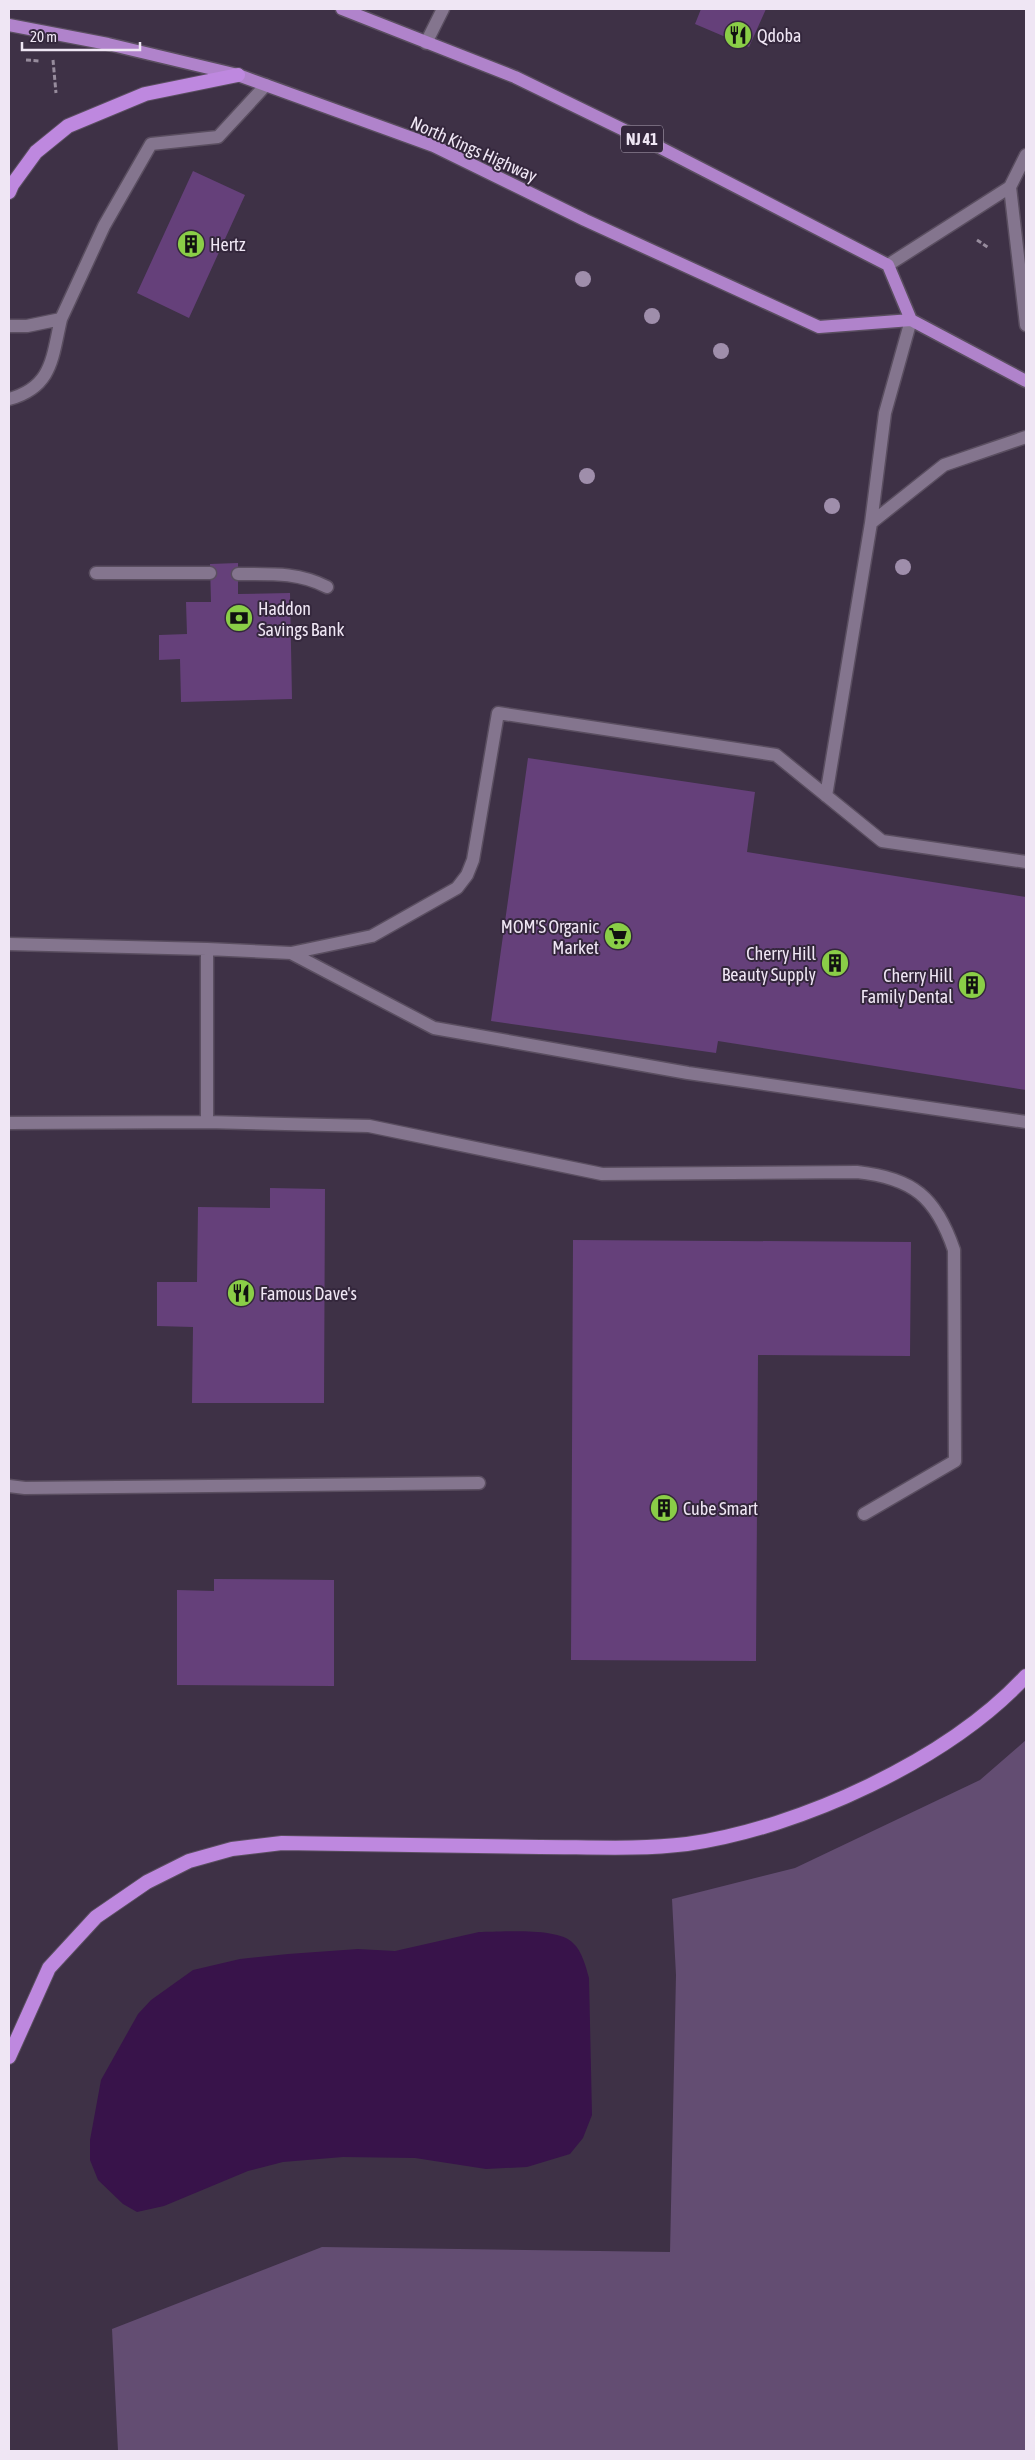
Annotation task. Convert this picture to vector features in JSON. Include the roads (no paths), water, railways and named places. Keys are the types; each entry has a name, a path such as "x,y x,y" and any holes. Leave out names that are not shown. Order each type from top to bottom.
{"highway":[{"path":"9,192 36,152 68,126 145,94 238,75"},
{"path":"9,2057 49,1968 71,1942 96,1917 147,1882 190,1862 232,1849 282,1843 616,1847 686,1844 743,1833 872,1785 921,1759 975,1721 1026,1676"}],"main road":[{"name":"NJ 41","path":"342,9 515,77 659,147 888,265"},
{"name":"North Kings Highway","path":"9,25 108,44 238,75 434,146 585,220 819,327 911,320"},
{"path":"888,265 911,320 1026,381"}],"lane":[{"path":"426,43 443,9"},
{"path":"9,399 27,394 49,371 61,318 104,226 150,144 218,137 266,85"},
{"path":"888,265 1010,187 1026,154"},
{"path":"1010,187 1026,325"},
{"path":"9,326 27,326 61,318"},
{"path":"826,796 871,523 885,413 911,320"},
{"path":"871,523 944,465 1026,437"},
{"path":"96,573 210,574"},
{"path":"238,574 289,574 311,579 327,587"},
{"path":"9,944 291,953 356,941 372,936 457,888 467,875 473,860 498,713 776,755 882,841 1026,862"},
{"path":"207,949 207,1122"},
{"path":"291,953 434,1028 688,1072 1026,1122"},
{"path":"9,1123 207,1122 369,1126 602,1174 857,1172 884,1175 909,1186 930,1202 945,1225 954,1250 955,1460 864,1514"},
{"path":"9,1486 24,1488 479,1483"}],"place":[{"name":"Qdoba","path":"738,35"},
{"name":"Hertz","path":"191,244"},
{"name":"Haddon Savings Bank","path":"239,618"},
{"name":"MOM'S Organic Market","path":"618,936"},
{"name":"Cherry Hill Beauty Supply","path":"835,963"},
{"name":"Cherry Hill Family Dental","path":"972,985"},
{"name":"Famous Dave's","path":"241,1293"},
{"name":"Cube Smart","path":"664,1508"}]}
